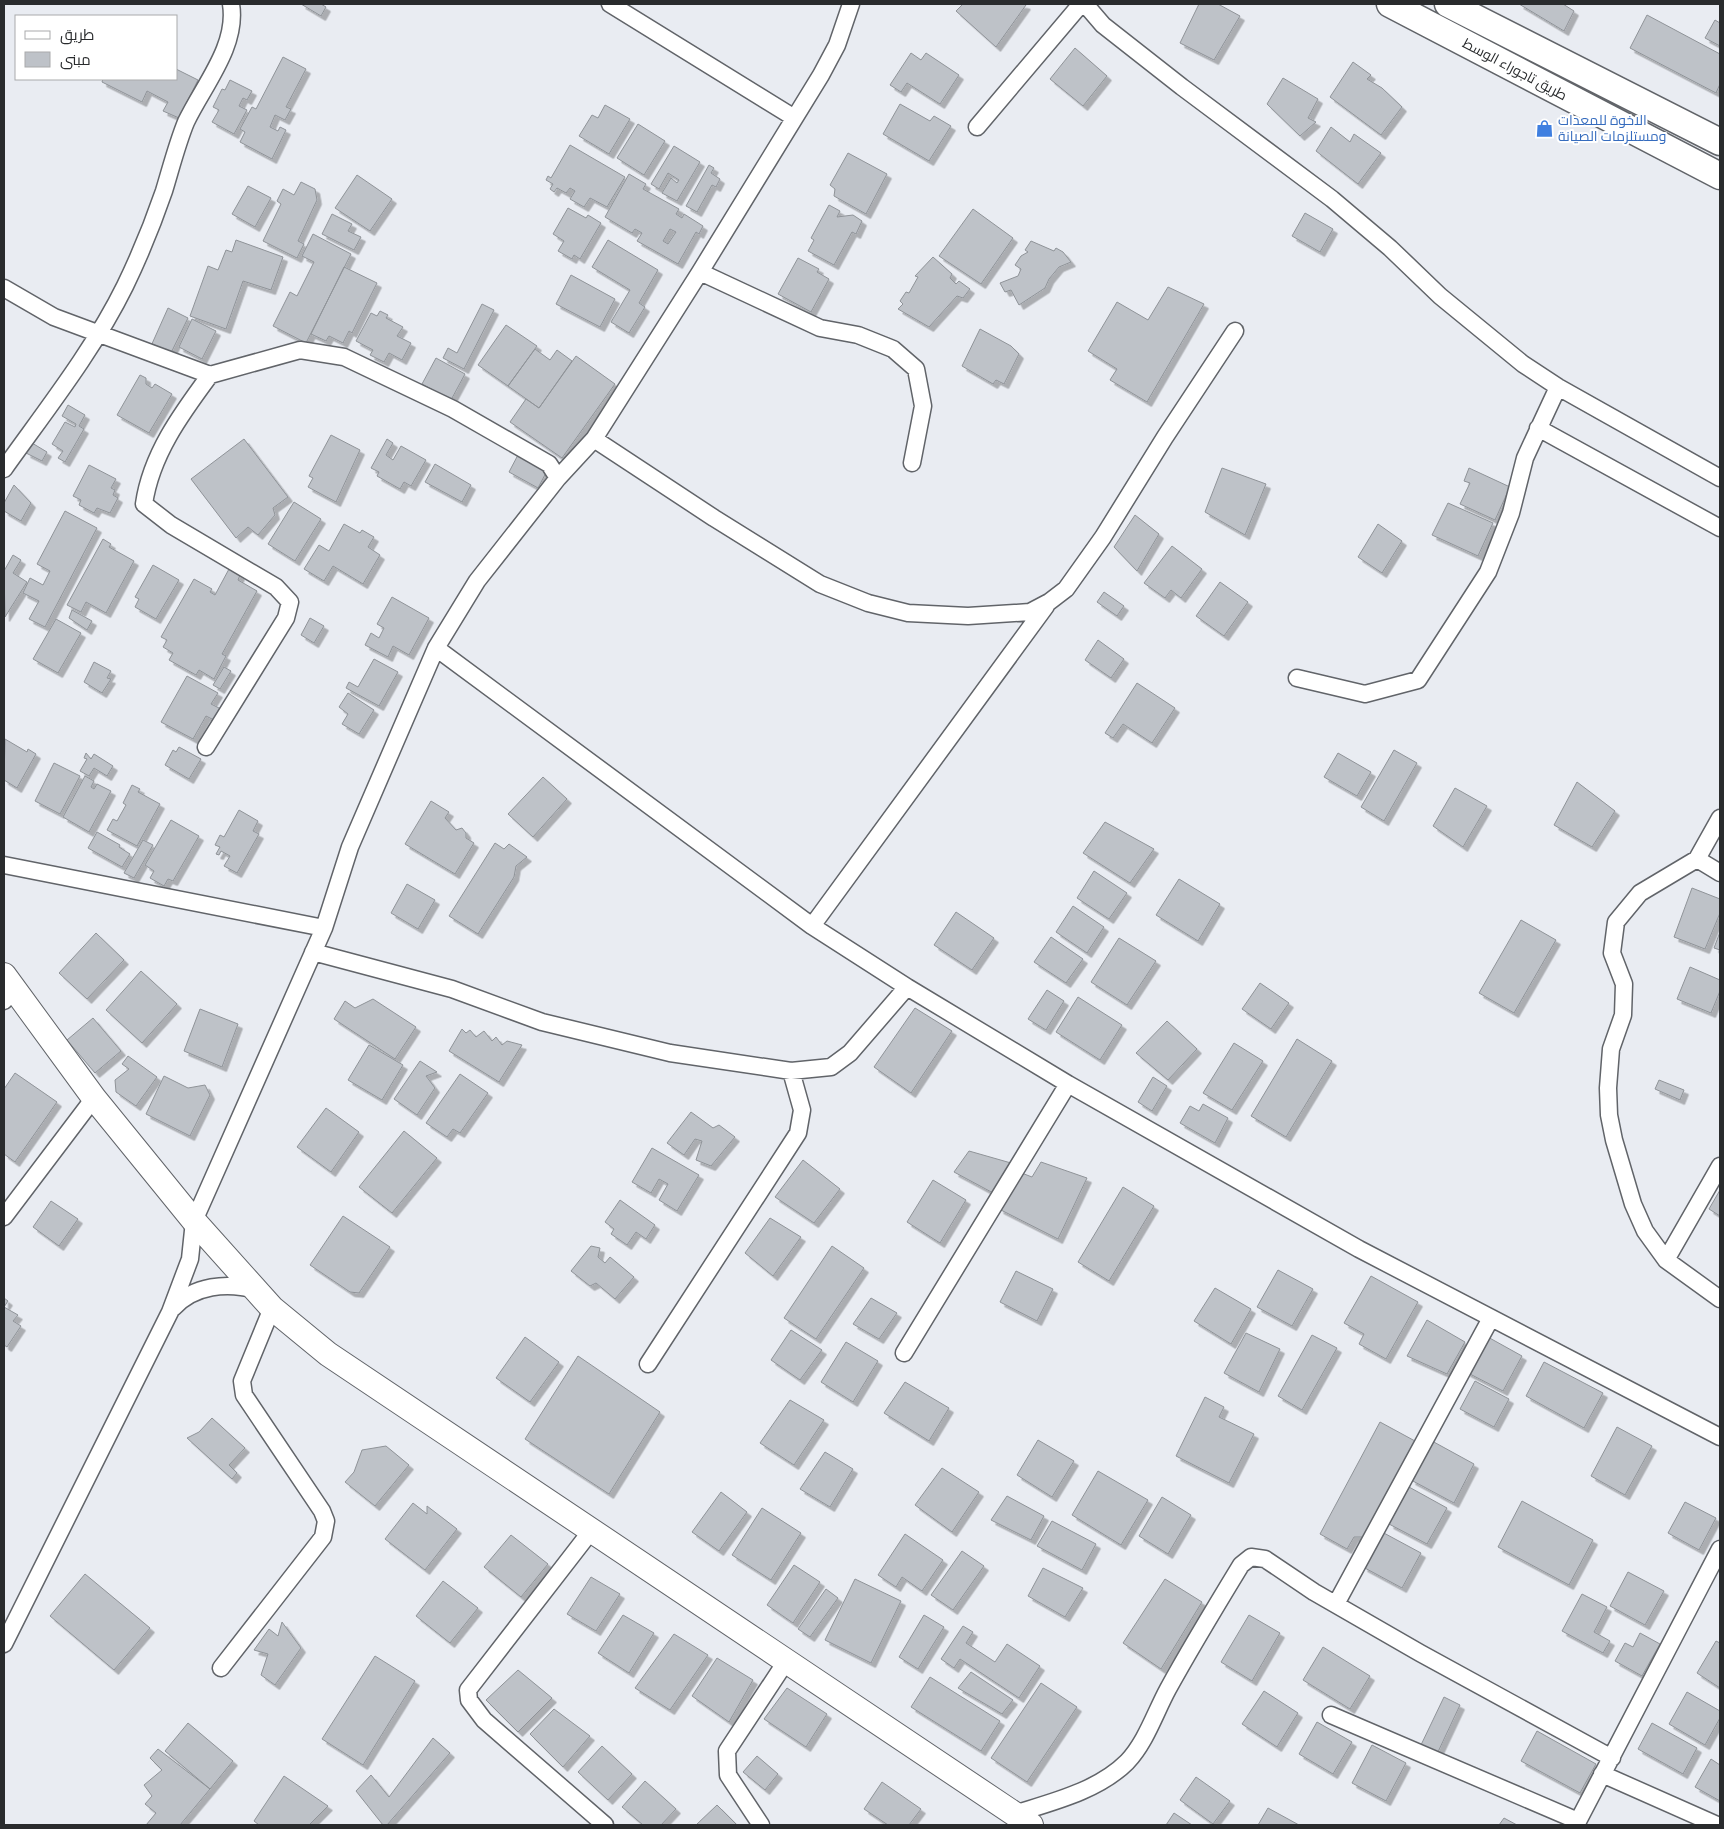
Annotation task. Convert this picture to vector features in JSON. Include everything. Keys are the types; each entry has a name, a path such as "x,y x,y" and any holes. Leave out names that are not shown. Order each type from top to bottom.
{"main road":[{"name":"طريق تاجوراء الوسط","path":"1390,4 1720,176"},
{"path":"1448,4 1720,142"}],"street":[{"path":"4,469 99,334 125,286 148,234 186,123 216,67 230,35 232,23 231,4"},
{"path":"610,4 793,118"},
{"path":"4,1644 170,1312 190,1259 194,1221 324,928 350,848 436,648 477,581 558,478 594,439 700,272 837,45 851,4"},
{"path":"977,128 1081,4"},
{"path":"1085,4 1103,24 1167,76 1332,199 1478,328 1523,364 1558,387 1720,478"},
{"path":"700,272 820,328 858,335 893,349 916,369 923,406 912,463"},
{"path":"4,288 54,316 210,375 300,350 344,357 453,409 549,464 558,478"},
{"path":"594,439 714,518 820,584 868,603 908,613 968,616 1030,612 1049,602 1066,589 1103,537 1165,437 1236,331"},
{"path":"206,747 286,618 290,602 276,587 172,525 144,504 148,479 179,416 210,375"},
{"path":"1297,678 1365,694 1418,680 1488,572 1511,514 1524,458 1558,387"},
{"path":"1538,428 1720,528"},
{"path":"812,926 1049,602"},
{"path":"436,648 812,926 907,987 1068,1084 1359,1249 1720,1437"},
{"path":"1720,818 1697,859 1640,893 1616,922 1612,952 1624,984 1624,992 1623,1015 1612,1049 1609,1115 1614,1140 1634,1204 1645,1231 1666,1260 1720,1299"},
{"path":"1697,859 1720,873"},
{"path":"4,866 324,928"},
{"path":"313,952 452,990 542,1022 670,1053 791,1071 831,1067 850,1053 907,987"},
{"path":"7,988 194,1221 272,1308 328,1354 787,1660 1022,1820 1058,1800 1099,1782 1127,1762 1145,1736 1167,1691 1241,1565 1251,1557 1265,1559 1336,1604 1420,1653 1612,1758"},
{"path":"648,1364 798,1133 802,1110 791,1071"},
{"path":"904,1353 1068,1084"},
{"path":"4,1217 94,1098"},
{"path":"1666,1260 1720,1166"},
{"path":"170,1312 189,1296 215,1286 242,1286 256,1290"},
{"path":"221,1668 323,1538 326,1521 322,1511 244,1395 242,1381 272,1308"},
{"path":"1336,1604 1491,1318"},
{"path":"591,1531 468,1690 468,1700 484,1720 605,1825"},
{"path":"1331,1715 1577,1823 1720,1549"},
{"path":"762,1825 728,1775 727,1751 787,1660"},
{"path":"1602,1774 1717,1825"}],"building":[{"path":"301,4 321,4 326,7 321,16"},
{"path":"963,4 1026,5 996,47 956,11"},
{"path":"1199,4 1218,4 1240,16 1214,60 1180,43"},
{"path":"1519,4 1563,4 1574,11 1564,31"},
{"path":"1647,15 1720,54 1720,84 1716,93 1630,48"},
{"path":"1715,20 1720,23 1720,46 1705,38"},
{"path":"1075,48 1107,76 1083,106 1050,79"},
{"path":"911,53 921,60 926,53 959,75 940,104 907,83 901,92 890,85"},
{"path":"283,57 306,69 286,107 291,109 285,120 275,115 270,127 278,131 280,127 286,130 272,159 240,142 245,132 240,129 252,107 256,109"},
{"path":"1353,62 1371,75 1367,79 1382,88 1402,107 1381,135 1330,97"},
{"path":"178,70 198,80 179,118 163,111 168,102 147,91 142,102 102,82 103,80 178,80"},
{"path":"1283,78 1318,99 1308,118 1316,122 1300,136 1267,104"},
{"path":"230,80 252,91 247,100 243,98 239,106 247,110 234,134 212,122 219,110 213,107 222,89 225,90"},
{"path":"900,104 930,121 934,116 951,126 929,161 883,134"},
{"path":"605,105 630,119 609,154 579,136 592,115 598,118"},
{"path":"638,124 665,141 644,175 617,158"},
{"path":"1331,127 1350,142 1354,134 1381,153 1358,184 1316,151"},
{"path":"570,145 625,177 607,207 590,198 584,207 570,199 575,191 570,188 566,193 557,188 554,192 550,189 553,184 546,180 548,176 551,178"},
{"path":"674,146 700,162 677,201 662,193 671,178 677,183 679,180 668,173 659,189 651,184"},
{"path":"848,153 887,174 866,214 834,196 835,189 830,185"},
{"path":"709,165 714,168 711,173 720,179 716,187 712,185 697,212 686,206"},
{"path":"629,174 646,184 643,189 679,209 676,214 682,218 684,214 703,226 699,234 696,232 678,264 637,241 642,233 635,229 632,233 605,217","holes":["670,229 676,232 668,244 663,241"]},
{"path":"357,175 392,199 370,231 335,208"},
{"path":"301,182 315,189 317,200 298,241 304,244 297,258 263,241 281,204 277,201 283,189 294,195"},
{"path":"248,186 271,198 255,227 232,214"},
{"path":"829,205 840,211 837,217 853,215 862,221 856,234 852,232 834,265 808,251 814,240 811,238"},
{"path":"568,208 586,218 588,215 601,223 580,259 574,255 572,259 558,251 564,241 553,234"},
{"path":"973,209 1013,238 981,284 939,256"},
{"path":"1305,213 1333,229 1320,252 1292,236"},
{"path":"332,214 352,224 348,231 361,237 354,250 322,234"},
{"path":"313,234 351,254 306,343 273,326 290,292 297,296 314,262 302,256"},
{"path":"236,240 283,257 271,290 243,281 226,329 190,316 208,266 218,270 226,250 232,252"},
{"path":"608,240 658,270 639,303 645,307 629,333 611,322 630,290 592,267"},
{"path":"1031,241 1054,251 1056,248 1063,252 1071,262 1059,267 1049,279 1045,288 1019,305 1011,290 1005,292 1000,283 1018,276 1021,269 1015,265 1021,256 1028,252 1025,250"},
{"path":"933,257 952,274 950,278 956,284 959,281 970,289 963,298 957,296 929,327 898,309 903,304 900,301 906,292 909,293 918,277 915,276"},
{"path":"798,258 819,269 817,272 829,279 811,312 778,294"},
{"path":"344,267 377,283 352,333 349,331 343,343 329,336 326,341 311,334"},
{"path":"571,275 615,299 600,327 556,304"},
{"path":"1168,287 1204,304 1147,402 1110,380 1117,369 1088,351 1117,302 1148,320"},
{"path":"482,304 494,310 464,369 443,358 448,348 457,353"},
{"path":"168,308 188,318 170,355 151,346"},
{"path":"380,311 388,315 386,318 403,327 397,336 411,343 402,360 389,353 384,362 370,355 373,350 356,341 371,313 377,316"},
{"path":"192,319 216,331 202,359 179,347"},
{"path":"506,325 537,346 508,386 478,365"},
{"path":"980,329 1011,346 1019,354 1004,384 996,380 993,384 962,366"},
{"path":"535,349 550,360 557,350 572,361 539,408 508,386"},
{"path":"576,356 615,384 562,458 510,422 526,399 539,408"},
{"path":"436,358 465,374 451,400 422,384"},
{"path":"140,375 146,378 146,384 152,388 155,384 172,394 149,433 117,415"},
{"path":"68,405 85,415 79,426 84,429 65,462 58,458 63,451 52,444 65,422 75,427 76,424 62,416"},
{"path":"331,435 360,450 336,502 308,487 313,478 309,476"},
{"path":"244,439 288,497 273,508 275,515 258,535 248,527 236,538 191,479"},
{"path":"387,439 393,443 386,455 393,460 401,446 426,460 411,486 404,482 400,489 377,476 379,472 371,468"},
{"path":"32,443 47,452 42,461 26,453"},
{"path":"519,453 548,469 538,488 509,472"},
{"path":"435,464 471,485 462,502 425,482"},
{"path":"89,465 116,479 111,488 115,490 113,495 118,498 110,513 97,508 94,513 79,505 81,500 73,496"},
{"path":"1222,468 1266,484 1245,535 1205,512"},
{"path":"1469,468 1510,487 1495,520 1460,504 1470,483 1464,481"},
{"path":"14,485 31,503 21,521 4,511 4,503"},
{"path":"294,502 321,519 295,561 268,544"},
{"path":"1448,503 1493,523 1478,556 1432,535"},
{"path":"65,511 97,528 45,627 29,619 39,601 23,593 30,578 43,585 50,571 37,564"},
{"path":"1135,515 1159,534 1137,571 1114,547"},
{"path":"344,524 360,533 362,530 374,537 368,547 380,555 363,584 333,566 324,581 304,569 319,545 329,551"},
{"path":"1378,524 1402,541 1382,573 1358,557"},
{"path":"103,539 111,544 109,547 134,561 106,613 86,602 81,612 67,605"},
{"path":"1172,546 1202,569 1181,598 1171,590 1165,598 1144,583"},
{"path":"13,555 21,560 13,573 27,582 5,617 4,571"},
{"path":"153,565 179,580 156,619 135,607 139,599 135,597"},
{"path":"229,569 240,575 238,580 257,591 222,654 226,656 214,679 199,670 196,675 169,660 173,653 163,647 167,640 161,637 194,579 212,589 210,592 215,595"},
{"path":"1220,582 1248,602 1224,636 1196,616"},
{"path":"1104,592 1124,606 1117,616 1097,602"},
{"path":"392,597 429,618 409,655 393,646 388,657 365,645 371,633 379,638 384,628 377,624"},
{"path":"72,610 92,621 87,630 69,618"},
{"path":"310,618 324,626 314,643 301,635"},
{"path":"56,619 81,633 58,673 33,659"},
{"path":"1098,640 1124,659 1111,678 1085,660"},
{"path":"374,659 398,672 379,706 346,688 349,682 358,687"},
{"path":"94,662 111,671 107,678 111,679 102,693 84,682"},
{"path":"224,667 231,671 220,689 213,685"},
{"path":"187,676 218,693 211,704 221,709 214,720 206,716 193,739 161,722"},
{"path":"1137,683 1175,708 1152,743 1123,724 1113,738 1105,733"},
{"path":"348,693 374,710 359,734 342,724 348,714 339,707"},
{"path":"5,739 27,752 28,749 36,754 17,788 4,780"},
{"path":"179,747 201,759 189,779 165,765 173,750 176,752"},
{"path":"1394,750 1417,763 1384,821 1361,807"},
{"path":"86,753 91,759 94,754 113,766 107,776 94,768 89,776 80,771 87,759 84,758"},
{"path":"1338,753 1371,772 1357,796 1324,777"},
{"path":"54,763 80,776 60,814 35,801"},
{"path":"85,776 94,781 91,787 94,789 97,784 111,791 89,832 63,817"},
{"path":"543,777 567,799 533,837 508,814"},
{"path":"1577,782 1615,811 1592,847 1554,825"},
{"path":"132,785 140,789 138,792 160,804 137,846 107,830 113,819 117,821 126,805 123,803"},
{"path":"1455,788 1487,806 1463,847 1433,826"},
{"path":"431,801 449,812 445,818 456,830 462,828 466,833 466,838 474,843 455,874 405,844"},
{"path":"239,810 258,821 253,831 259,834 237,873 224,866 230,856 221,851 219,855 216,854 220,847 215,845 220,835 224,837"},
{"path":"171,820 199,836 173,881 168,879 164,886 150,878 154,871 145,865"},
{"path":"1105,822 1154,849 1130,883 1083,853"},
{"path":"97,832 120,845 119,847 130,854 122,867 88,848"},
{"path":"143,840 153,845 134,878 124,873"},
{"path":"495,843 504,849 509,844 527,857 516,866 514,877 478,934 449,916"},
{"path":"1094,871 1127,893 1109,919 1077,898"},
{"path":"1179,879 1220,904 1198,941 1156,915"},
{"path":"407,884 435,900 418,929 391,913"},
{"path":"1692,888 1720,899 1720,913 1705,949 1674,937"},
{"path":"1073,906 1104,927 1087,953 1056,932"},
{"path":"956,912 994,938 972,970 934,945"},
{"path":"1521,920 1556,940 1514,1013 1479,993"},
{"path":"1720,932 1720,950 1714,948"},
{"path":"96,933 124,960 87,999 59,973"},
{"path":"1051,937 1083,959 1066,983 1034,962"},
{"path":"1119,938 1156,961 1127,1005 1091,982"},
{"path":"1690,967 1720,980 1720,991 1711,1013 1677,999"},
{"path":"141,971 177,1004 142,1043 106,1010"},
{"path":"1260,983 1289,1003 1271,1029 1242,1009"},
{"path":"1047,990 1064,1001 1046,1030 1028,1019"},
{"path":"1078,997 1122,1025 1100,1060 1056,1032"},
{"path":"373,999 416,1027 395,1059 334,1019 345,1001 355,1008"},
{"path":"915,1008 952,1031 911,1093 874,1067"},
{"path":"200,1009 238,1024 222,1067 184,1051"},
{"path":"93,1018 121,1051 95,1073 67,1040"},
{"path":"1167,1021 1197,1049 1168,1080 1136,1053"},
{"path":"462,1029 466,1033 470,1030 476,1037 484,1031 492,1041 496,1037 502,1045 507,1041 522,1045 499,1082 449,1051"},
{"path":"1297,1039 1332,1061 1286,1137 1251,1116"},
{"path":"1234,1043 1263,1061 1232,1110 1203,1093"},
{"path":"369,1045 403,1065 382,1100 348,1080"},
{"path":"128,1056 157,1077 136,1106 116,1092 115,1080 129,1069 122,1064"},
{"path":"420,1061 437,1072 426,1076 435,1088 417,1115 394,1099"},
{"path":"15,1073 57,1102 15,1162 4,1154 4,1089"},
{"path":"460,1074 488,1093 460,1133 453,1129 447,1137 426,1123"},
{"path":"164,1076 188,1088 205,1085 210,1095 190,1136 146,1114"},
{"path":"1153,1077 1167,1086 1152,1111 1138,1102"},
{"path":"1659,1080 1684,1090 1680,1100 1655,1089"},
{"path":"1203,1104 1228,1118 1215,1143 1180,1123 1190,1106 1199,1111"},
{"path":"326,1108 359,1132 331,1172 297,1147"},
{"path":"691,1112 713,1128 719,1125 735,1137 711,1166 696,1160 702,1141 695,1139 684,1155 667,1143"},
{"path":"404,1131 437,1158 392,1213 359,1187"},
{"path":"652,1148 699,1175 677,1211 659,1200 668,1184 659,1179 651,1193 632,1182"},
{"path":"969,1151 1011,1163 995,1194 954,1172"},
{"path":"803,1160 840,1189 814,1223 775,1197"},
{"path":"1041,1162 1087,1178 1058,1239 999,1209 1019,1172 1032,1177"},
{"path":"933,1180 966,1200 940,1243 907,1222"},
{"path":"1123,1187 1154,1206 1109,1281 1078,1262"},
{"path":"1720,1190 1720,1216 1709,1209"},
{"path":"620,1200 655,1225 646,1239 636,1232 627,1245 611,1234 614,1229 605,1222"},
{"path":"51,1201 78,1219 59,1246 33,1227"},
{"path":"343,1216 390,1247 359,1293 350,1292 310,1265"},
{"path":"770,1218 801,1237 773,1276 745,1253"},
{"path":"591,1246 600,1248 598,1257 605,1263 610,1257 634,1277 615,1299 596,1283 590,1286 571,1271"},
{"path":"832,1246 864,1268 816,1339 784,1318"},
{"path":"1278,1270 1313,1289 1292,1326 1257,1307"},
{"path":"1016,1271 1053,1289 1037,1321 1000,1302"},
{"path":"1371,1276 1418,1302 1386,1359 1359,1344 1364,1334 1344,1323"},
{"path":"1215,1288 1251,1309 1231,1344 1194,1321"},
{"path":"4,1298 8,1301 4,1307"},
{"path":"871,1298 897,1313 879,1339 853,1324"},
{"path":"4,1307 18,1315 13,1321 21,1326 7,1347 4,1345"},
{"path":"1427,1320 1465,1342 1447,1374 1407,1356"},
{"path":"791,1330 822,1350 800,1380 771,1360"},
{"path":"1246,1333 1280,1349 1259,1392 1224,1373"},
{"path":"1312,1335 1337,1348 1302,1410 1278,1396"},
{"path":"1486,1336 1522,1356 1503,1391 1466,1372"},
{"path":"525,1337 559,1362 530,1402 496,1378"},
{"path":"846,1342 878,1361 853,1402 821,1382"},
{"path":"578,1356 660,1412 609,1494 525,1439"},
{"path":"1544,1362 1603,1393 1584,1428 1526,1396"},
{"path":"1475,1381 1509,1399 1494,1427 1460,1409"},
{"path":"905,1382 949,1408 929,1441 884,1413"},
{"path":"1205,1397 1224,1407 1219,1417 1254,1434 1229,1483 1176,1456"},
{"path":"790,1400 824,1420 794,1465 760,1443"},
{"path":"212,1418 245,1448 229,1465 237,1473 232,1479 187,1438 199,1432"},
{"path":"1380,1422 1415,1441 1363,1537 1354,1537 1347,1549 1320,1534"},
{"path":"1617,1427 1652,1446 1625,1495 1591,1476"},
{"path":"1038,1440 1074,1461 1052,1497 1017,1475"},
{"path":"1432,1441 1474,1464 1454,1503 1411,1480"},
{"path":"386,1446 409,1465 375,1506 345,1482 354,1472 362,1450"},
{"path":"825,1452 853,1469 830,1507 800,1489"},
{"path":"942,1468 979,1492 952,1532 915,1505"},
{"path":"1098,1471 1148,1500 1121,1545 1072,1515"},
{"path":"1409,1487 1447,1508 1427,1544 1389,1524"},
{"path":"721,1492 747,1512 719,1551 692,1532"},
{"path":"1007,1496 1044,1516 1031,1540 991,1520"},
{"path":"1162,1497 1191,1515 1168,1554 1139,1536"},
{"path":"1522,1501 1593,1540 1569,1585 1498,1547"},
{"path":"1685,1502 1716,1518 1699,1550 1668,1533"},
{"path":"413,1503 427,1514 427,1506 457,1529 425,1570 385,1539"},
{"path":"762,1508 801,1533 771,1580 732,1555"},
{"path":"1052,1521 1096,1544 1082,1570 1037,1546"},
{"path":"1382,1532 1421,1553 1402,1588 1363,1567"},
{"path":"905,1534 943,1560 922,1591 902,1577 896,1587 878,1575"},
{"path":"511,1535 548,1564 521,1597 484,1567"},
{"path":"962,1551 984,1566 953,1610 931,1595"},
{"path":"794,1565 820,1582 793,1623 767,1605"},
{"path":"1043,1568 1083,1588 1065,1617 1028,1596"},
{"path":"1628,1572 1664,1591 1645,1625 1610,1606"},
{"path":"85,1574 150,1628 114,1670 50,1616"},
{"path":"591,1577 620,1594 596,1631 567,1614"},
{"path":"855,1579 901,1601 871,1663 825,1640"},
{"path":"1165,1579 1202,1602 1161,1669 1123,1643"},
{"path":"443,1581 478,1608 450,1643 416,1616"},
{"path":"826,1589 838,1598 810,1637 798,1629"},
{"path":"1582,1594 1607,1607 1594,1632 1610,1641 1603,1653 1562,1631"},
{"path":"623,1615 654,1633 629,1673 598,1653"},
{"path":"924,1615 944,1627 918,1669 899,1657"},
{"path":"1249,1615 1280,1633 1252,1681 1221,1662"},
{"path":"282,1622 301,1648 275,1685 261,1675 268,1654 254,1650 269,1629 278,1636"},
{"path":"963,1626 973,1632 966,1643 995,1662 1007,1644 1040,1666 1019,1698 960,1659 954,1668 941,1659"},
{"path":"1640,1633 1660,1644 1642,1676 1615,1661 1625,1643 1633,1647"},
{"path":"674,1634 708,1655 670,1710 635,1688"},
{"path":"1716,1641 1720,1643 1720,1688 1697,1673"},
{"path":"1323,1647 1370,1676 1350,1709 1303,1680"},
{"path":"375,1656 415,1681 363,1765 322,1739"},
{"path":"717,1658 753,1680 729,1722 692,1696"},
{"path":"518,1670 552,1698 518,1732 486,1700"},
{"path":"971,1672 1013,1700 1002,1714 958,1688"},
{"path":"930,1677 1000,1721 981,1751 911,1707"},
{"path":"1041,1683 1077,1707 1027,1782 991,1758"},
{"path":"787,1688 827,1714 806,1747 764,1719"},
{"path":"1264,1691 1298,1713 1277,1747 1242,1724"},
{"path":"1687,1692 1720,1711 1720,1718 1705,1745 1669,1724"},
{"path":"1444,1697 1460,1705 1437,1754 1420,1747"},
{"path":"554,1709 590,1736 563,1767 530,1734"},
{"path":"1317,1722 1352,1742 1333,1774 1299,1754"},
{"path":"188,1723 233,1761 210,1789 165,1751"},
{"path":"1652,1723 1697,1748 1683,1774 1638,1749"},
{"path":"1537,1731 1596,1764 1580,1793 1521,1761"},
{"path":"433,1738 450,1753 387,1825 383,1825 356,1791 371,1775 389,1797"},
{"path":"1372,1745 1406,1763 1386,1801 1352,1783"},
{"path":"602,1746 632,1774 608,1800 578,1772"},
{"path":"158,1749 210,1789 180,1825 146,1825 156,1813 145,1804 152,1796 144,1785 162,1770 150,1758"},
{"path":"757,1756 778,1774 765,1790 743,1772"},
{"path":"1711,1759 1720,1765 1720,1801 1695,1787"},
{"path":"284,1776 328,1806 309,1825 259,1825 254,1821"},
{"path":"1196,1777 1230,1801 1213,1824 1180,1800"},
{"path":"645,1781 676,1809 661,1825 643,1825 622,1807"},
{"path":"882,1782 921,1809 909,1825 888,1825 864,1809"},
{"path":"717,1805 737,1825 696,1825"},
{"path":"1268,1808 1299,1825 1258,1825"},
{"path":"1174,1813 1192,1825 1166,1825"},
{"path":"1504,1818 1517,1825 1499,1825"}],"place":[{"name":"الاخوة للمعدات ومستلزمات الصيانة","path":"1544,128"}]}
